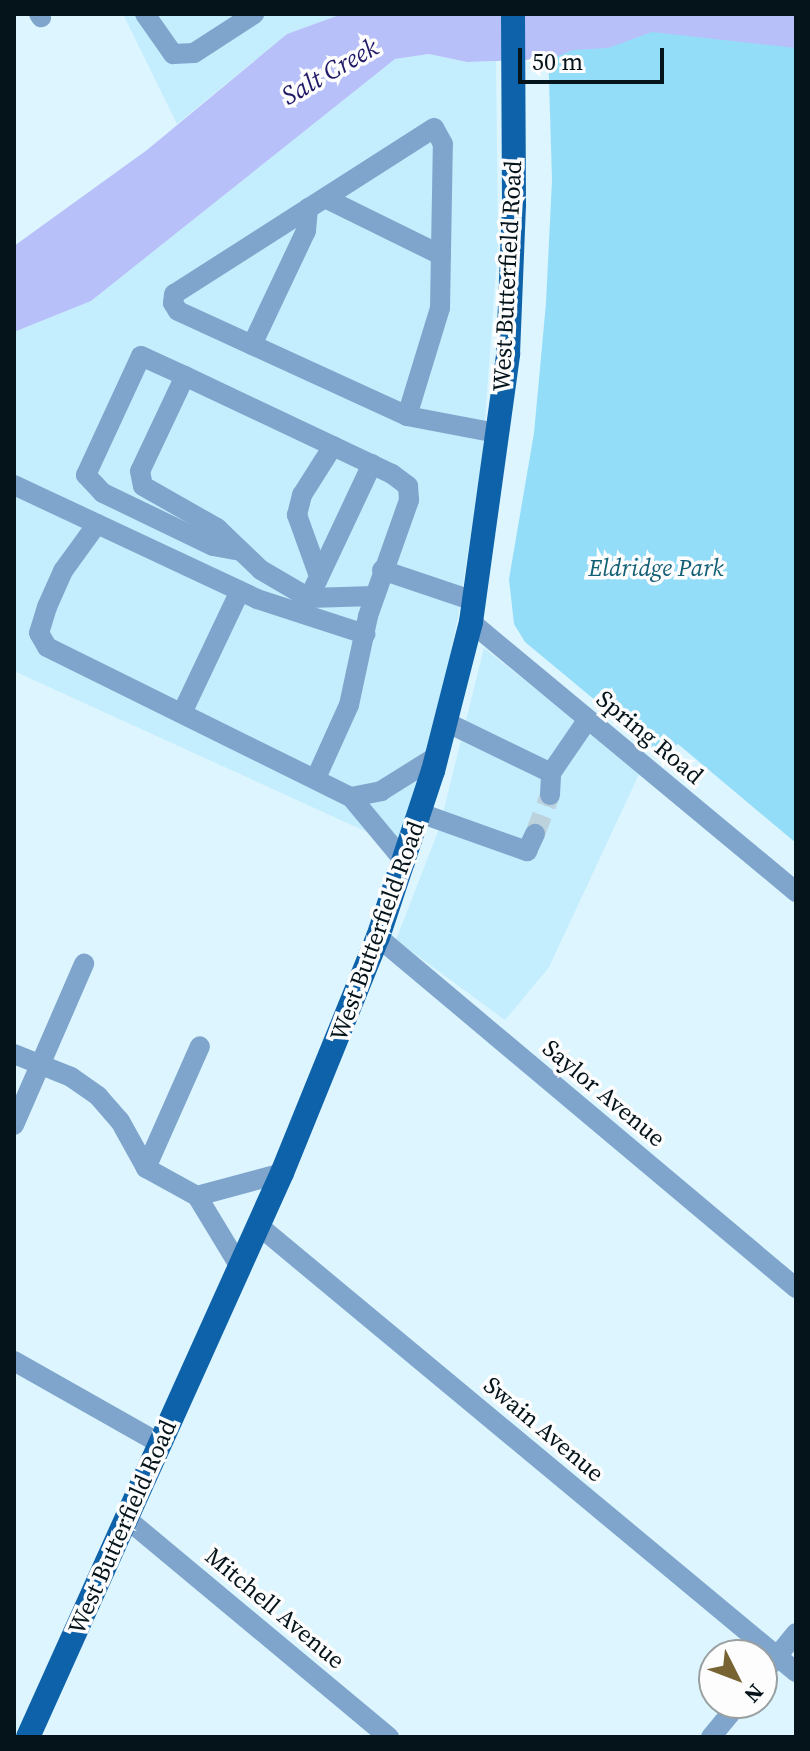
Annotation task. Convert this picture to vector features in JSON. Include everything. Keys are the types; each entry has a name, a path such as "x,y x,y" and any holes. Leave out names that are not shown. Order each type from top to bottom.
{"main road":[{"name":"West Butterfield Road","path":"28,1737 282,1173 378,937 405,862 437,756 473,612 508,354 516,70 513,14"}],"street":[{"path":"148,15 173,54 194,53 254,14"},
{"path":"407,416 440,308 443,144 434,128 174,294 178,311 407,416 496,433"},
{"path":"317,203 441,255"},
{"path":"252,345 317,203"},
{"path":"241,551 213,546 103,493 86,475 141,356 372,464 408,486 409,500 374,596 349,705 316,778"},
{"path":"185,376 140,471 143,486 217,528 261,570 309,598 374,596"},
{"path":"319,576 297,515 302,495 333,446"},
{"path":"309,598 372,464"},
{"path":"14,485 240,591 365,634"},
{"path":"97,524 63,571 39,633 47,647 351,797 405,862"},
{"path":"382,570 473,612"},
{"path":"182,713 240,591"},
{"name":"Spring Road","path":"473,612 588,719 796,892"},
{"path":"550,795 551,773 588,719"},
{"path":"446,722 551,773"},
{"path":"351,797 381,791 437,756"},
{"path":"420,813 527,851 535,834"},
{"name":"Saylor Avenue","path":"378,937 796,1288"},
{"path":"14,1125 84,964"},
{"path":"146,1168 200,1046"},
{"path":"14,1054 42,1064 98,1096 120,1121 146,1168 197,1196 240,1267"},
{"path":"197,1196 282,1173"},
{"name":"Swain Avenue","path":"259,1226 757,1639"},
{"path":"14,1361 159,1443"},
{"name":"Mitchell Avenue","path":"127,1519 389,1737"},
{"path":"778,1655 796,1633"},
{"name":"Swain Avenue","path":"778,1657 796,1672"},
{"path":"711,1737 726,1719"}],"shaded area":[{"path":"123,14 342,14 287,34 177,124"},
{"path":"429,54 467,62 496,61 498,243 482,460 458,617 433,737 400,847 14,671 14,332 91,301 395,59"},
{"path":"484,648 640,772 549,967 505,1020 396,940 439,829"}],"green space":[{"name":"Eldridge Park","path":"547,14 796,14 796,843 678,744 660,754 525,642 514,624 509,579 534,433 546,303 552,180"}],"water":[{"name":"Salt Creek","path":"342,14 796,14 796,48 652,32 608,48 573,50 550,59 467,62 429,54 395,59 91,301 14,332 14,246 147,150 287,34"}],"tunnel":[{"path":"535,834 550,795"}]}
